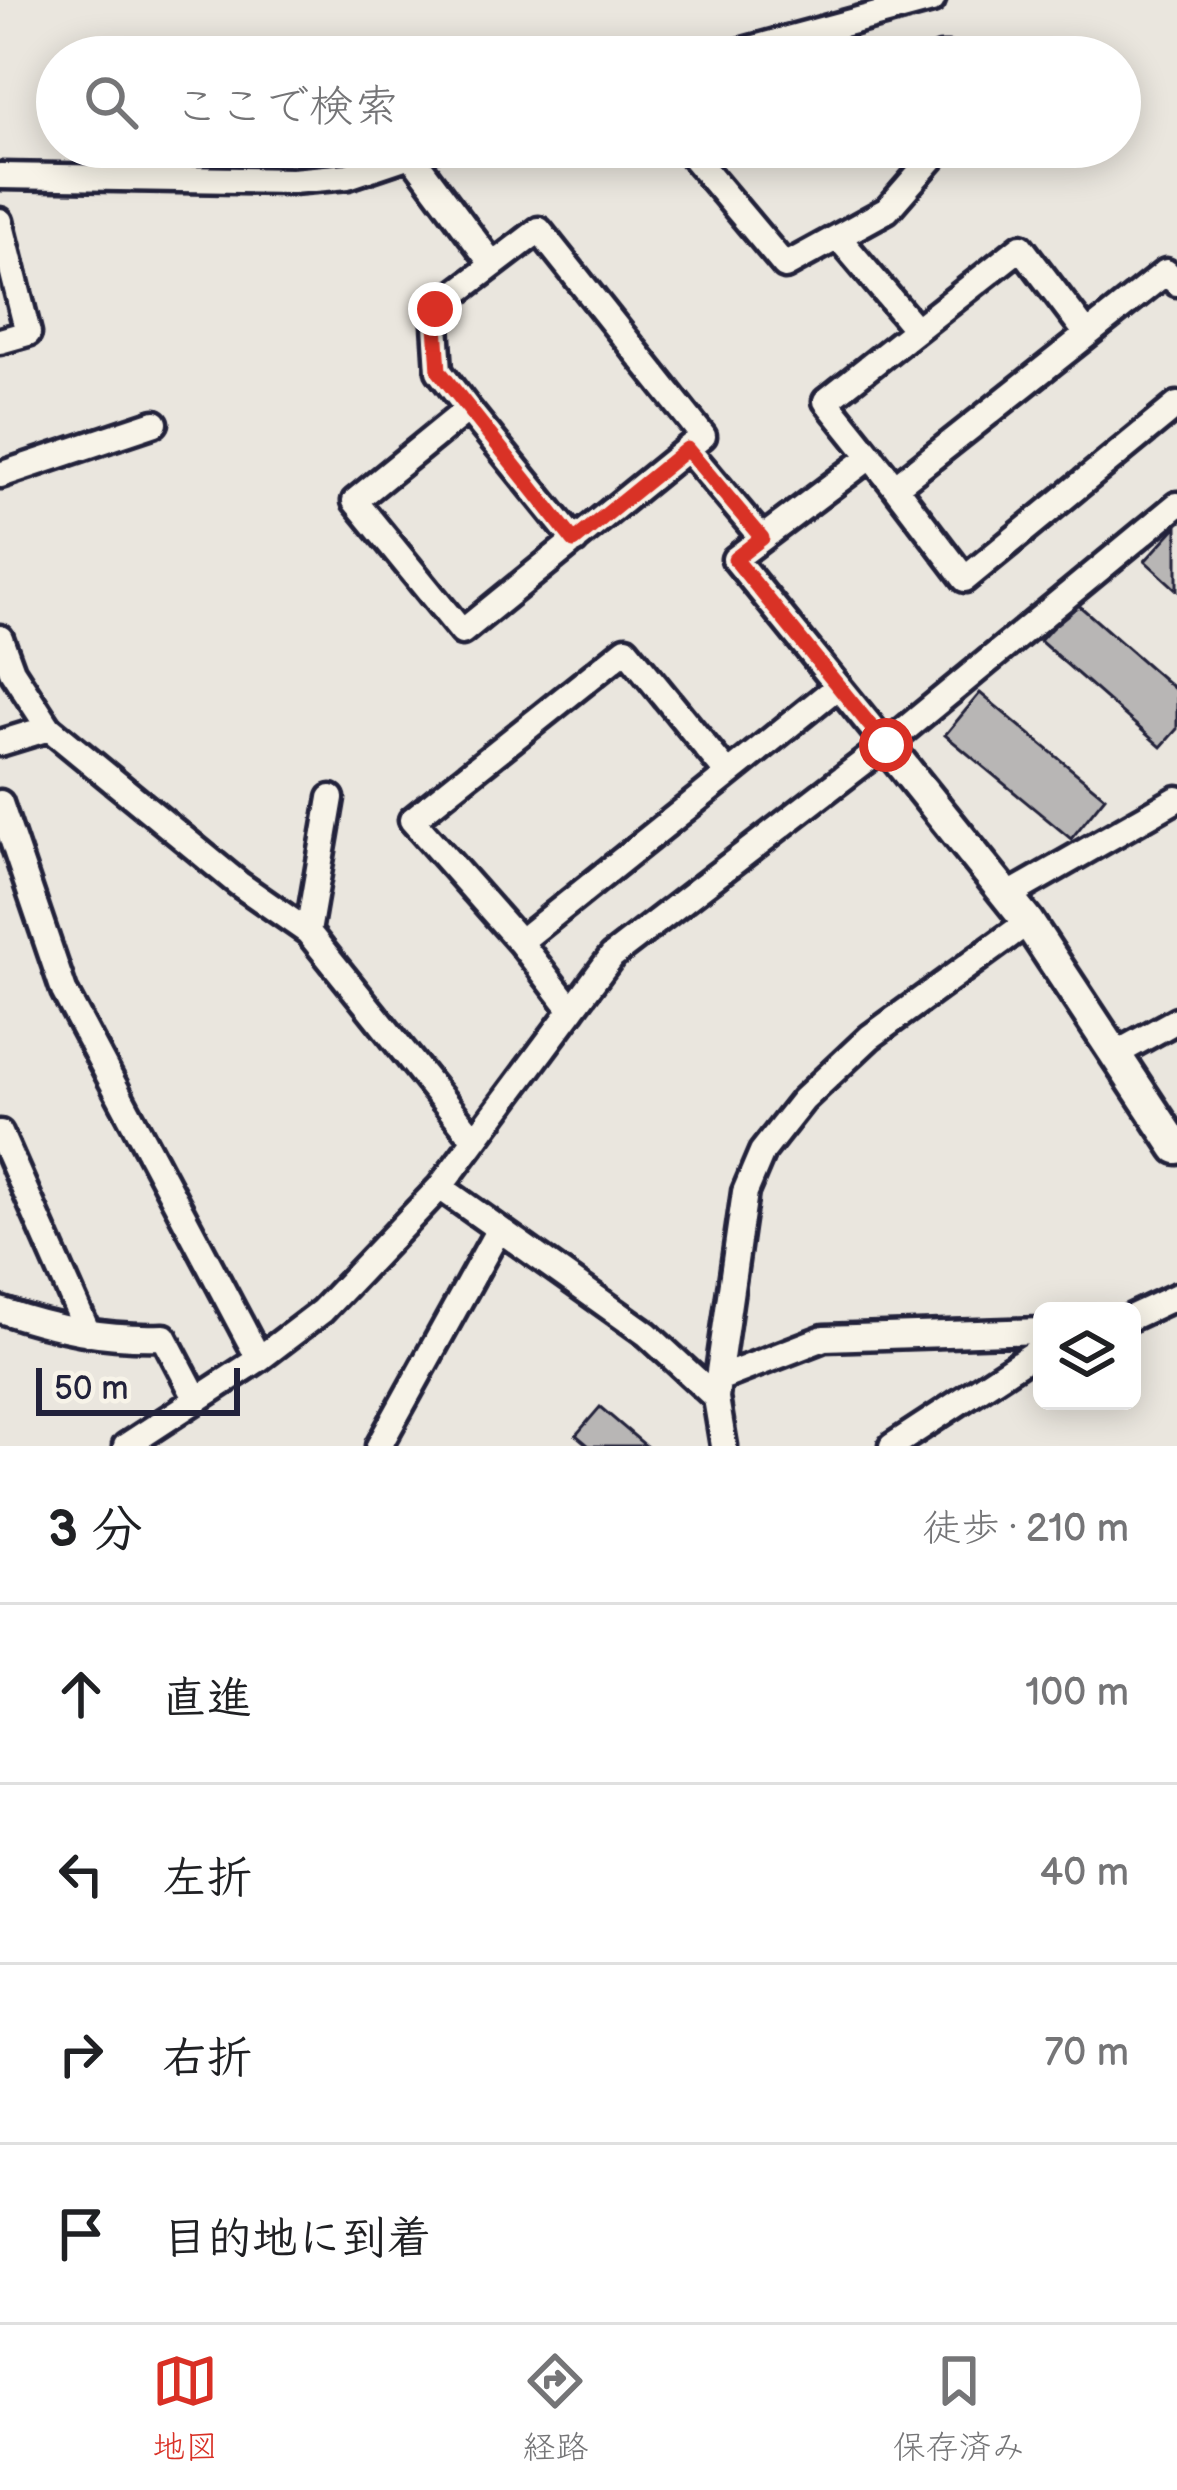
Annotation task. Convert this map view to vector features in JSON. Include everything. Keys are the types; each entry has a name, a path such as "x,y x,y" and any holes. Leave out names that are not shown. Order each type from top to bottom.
{"street":[{"path":"799,36 932,0"},
{"path":"0,176 292,181 348,176 372,168"},
{"path":"433,168 493,265"},
{"path":"703,168 785,266 886,209 923,168"},
{"path":"0,220 28,333 0,341"},
{"path":"469,409 355,501 462,632 574,541 703,436 539,230 435,309 439,371 574,541"},
{"path":"838,237 915,328"},
{"path":"1087,334 1021,247 826,401 965,579 1177,405"},
{"path":"896,487 1166,272 1177,283"},
{"path":"0,476 155,423"},
{"path":"687,449 762,538"},
{"path":"871,456 735,559 1028,922 1177,1148"},
{"path":"126,1446 259,1359 322,1311 440,1187 612,956 886,745 1177,505"},
{"path":"0,638 12,671 49,728 239,884 308,932 475,1139"},
{"path":"572,1010 520,942 412,820 626,650 728,774"},
{"path":"520,942 838,686"},
{"path":"0,743 49,728"},
{"path":"308,932 331,798"},
{"path":"1007,896 1177,799"},
{"path":"0,803 64,991 259,1359"},
{"path":"724,1446 717,1388 745,1192 762,1152 803,1100 870,1037 1028,922"},
{"path":"1117,1053 1177,1020"},
{"path":"0,1133 88,1334"},
{"path":"440,1187 717,1388"},
{"path":"379,1446 499,1228"},
{"path":"1141,1313 1177,1296"},
{"path":"0,1310 44,1325 115,1339 164,1337 197,1400"},
{"path":"717,1388 824,1338 1033,1331"},
{"path":"892,1446 1033,1354"}],"building":[{"path":"1177,526 1177,590 1145,561"},
{"path":"1075,602 1177,691 1177,729 1161,747 1040,641"},
{"path":"980,693 1105,797 1071,839 945,735"},
{"path":"600,1407 646,1446 589,1446 576,1435"}],"route":[{"path":"435,309 439,371 574,541 687,449 762,538 735,559 886,745"}]}
